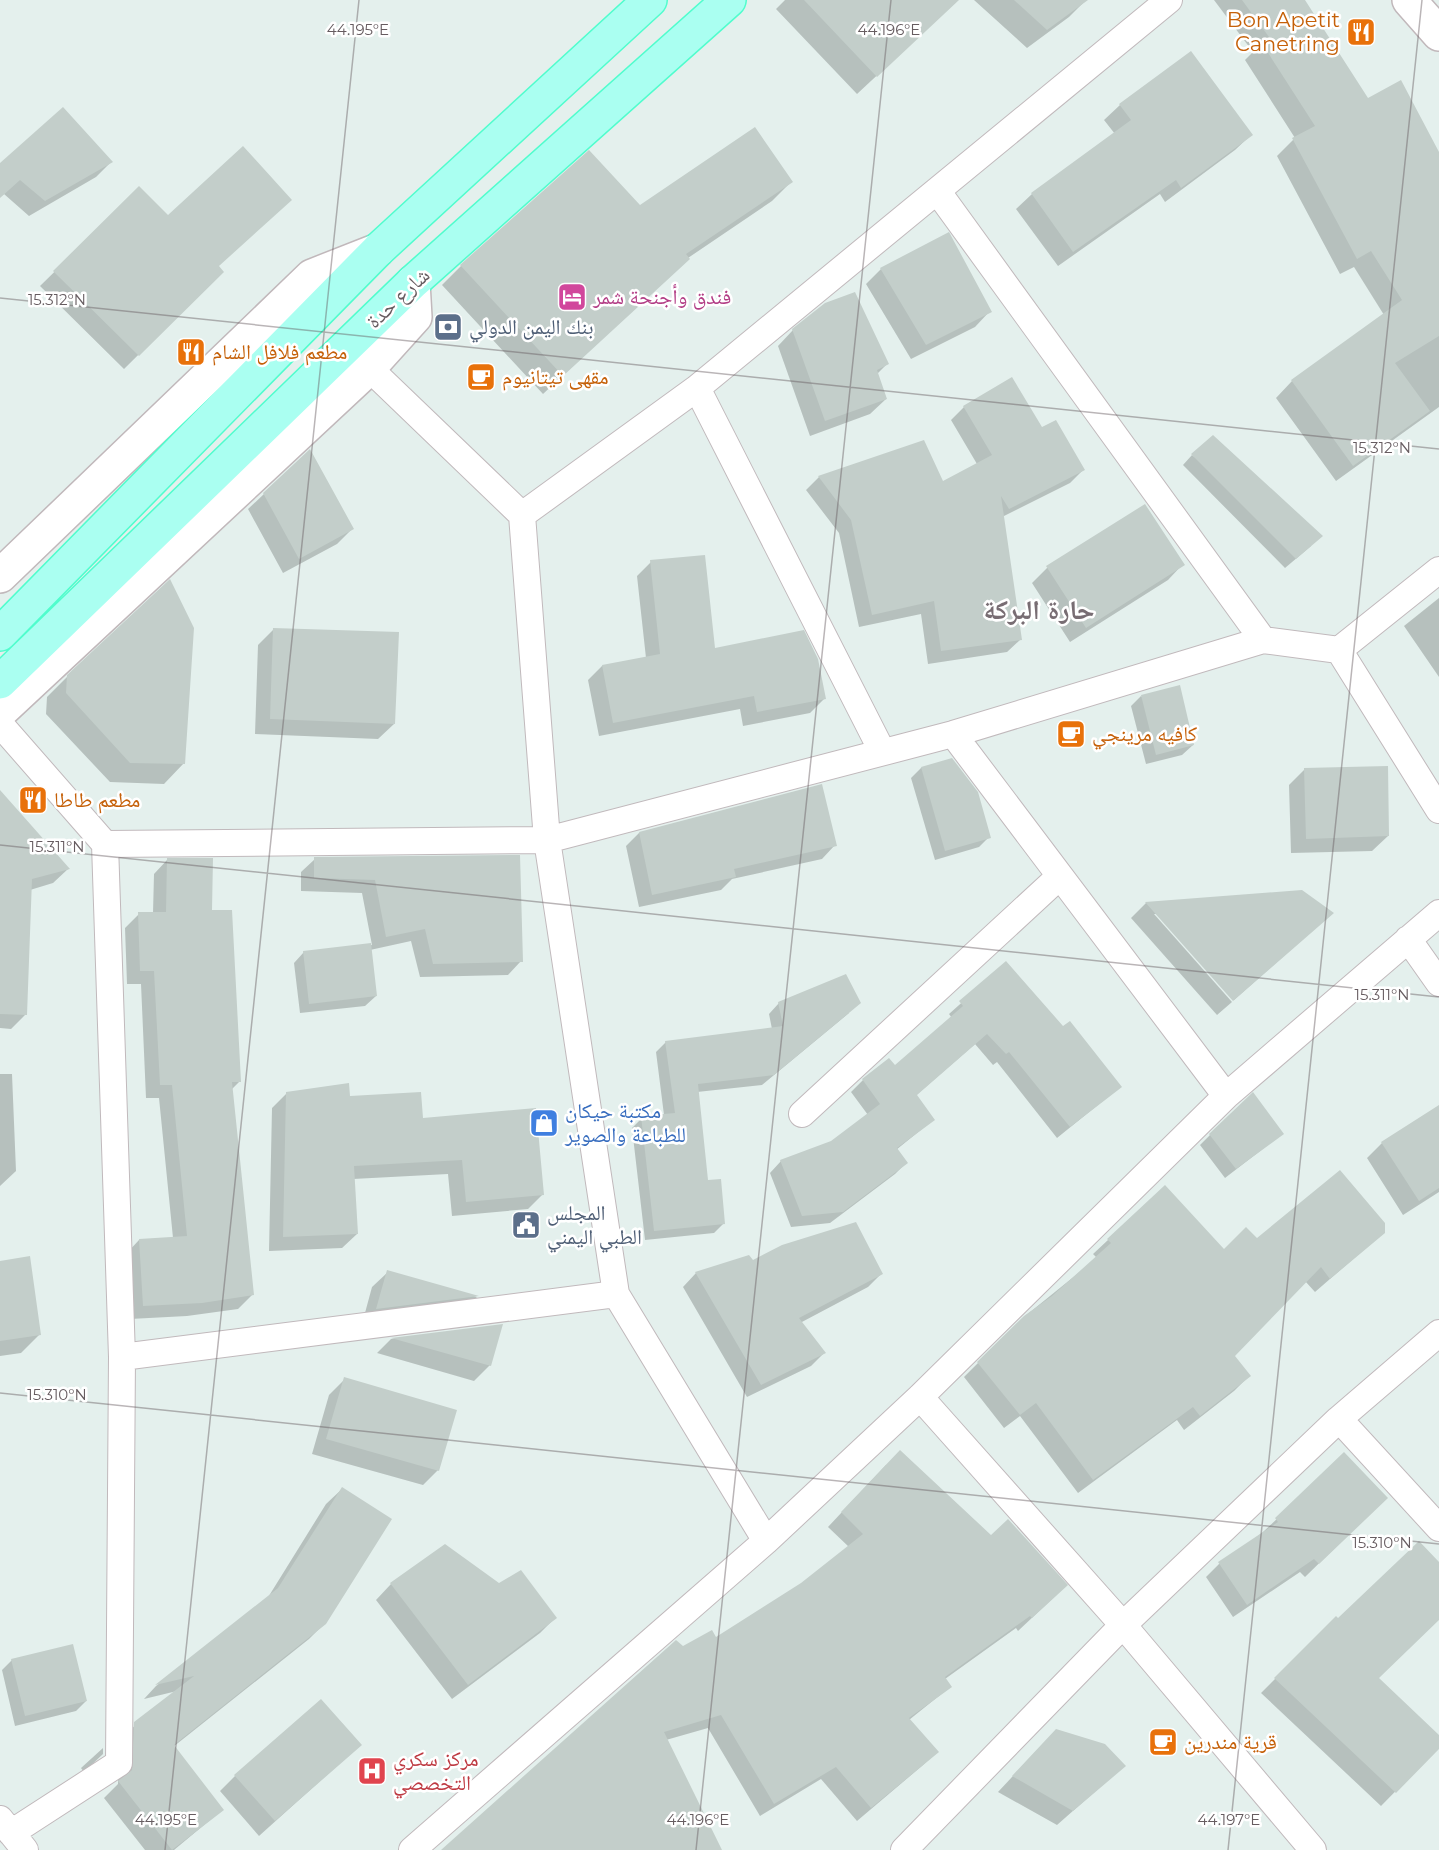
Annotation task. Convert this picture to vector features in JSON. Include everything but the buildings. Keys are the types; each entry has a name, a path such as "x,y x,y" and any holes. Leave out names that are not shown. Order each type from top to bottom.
{"main road":[{"path":"0,634 378,250 650,0"},
{"name":"شارع حدة","path":"0,682 414,282 729,0"}],"street":[{"path":"522,515 697,388 1169,0"},
{"path":"1409,0 1439,34"},
{"path":"938,192 1263,640"},
{"path":"0,576 312,276 378,250"},
{"path":"0,712 369,368 415,317 414,282"},
{"path":"369,368 522,515 547,840 616,1294 766,1541"},
{"path":"697,388 882,751"},
{"path":"105,844 547,840 953,734 1263,640 1339,650 1439,570"},
{"path":"1339,650 1439,810"},
{"path":"0,724 105,844 122,1358 119,1763 12,1834"},
{"path":"953,734 1226,1096"},
{"path":"802,1114 1060,876"},
{"path":"412,1850 766,1541 920,1397 1226,1096 1439,913"},
{"path":"1408,939 1439,983"},
{"path":"122,1358 616,1294"},
{"path":"904,1850 1123,1625 1339,1419 1439,1334"},
{"path":"920,1397 1123,1625 1313,1850"},
{"path":"1339,1419 1439,1528"}],"place":[{"name":"Bon Apetit Canetring","path":"1361,32"},
{"name":"فندق وأجنحة شمر","path":"572,297"},
{"name":"بنك اليمن الدولي","path":"448,327"},
{"name":"مطعم فلافل الشام","path":"191,352"},
{"name":"مقهى تيتانيوم","path":"481,377"},
{"name":"كافيه مرينجي","path":"1071,734"},
{"name":"مطعم طاطا","path":"33,800"},
{"name":"مكتبة حيكان للطباعة والصوير","path":"544,1123"},
{"name":"المجلس الطبي اليمني","path":"526,1225"},
{"name":"قرية مندرين","path":"1163,1742"},
{"name":"مركز سكري التخصصي","path":"372,1771"}],"district":[{"name":"حارة البركة","path":"1039,610"}]}
